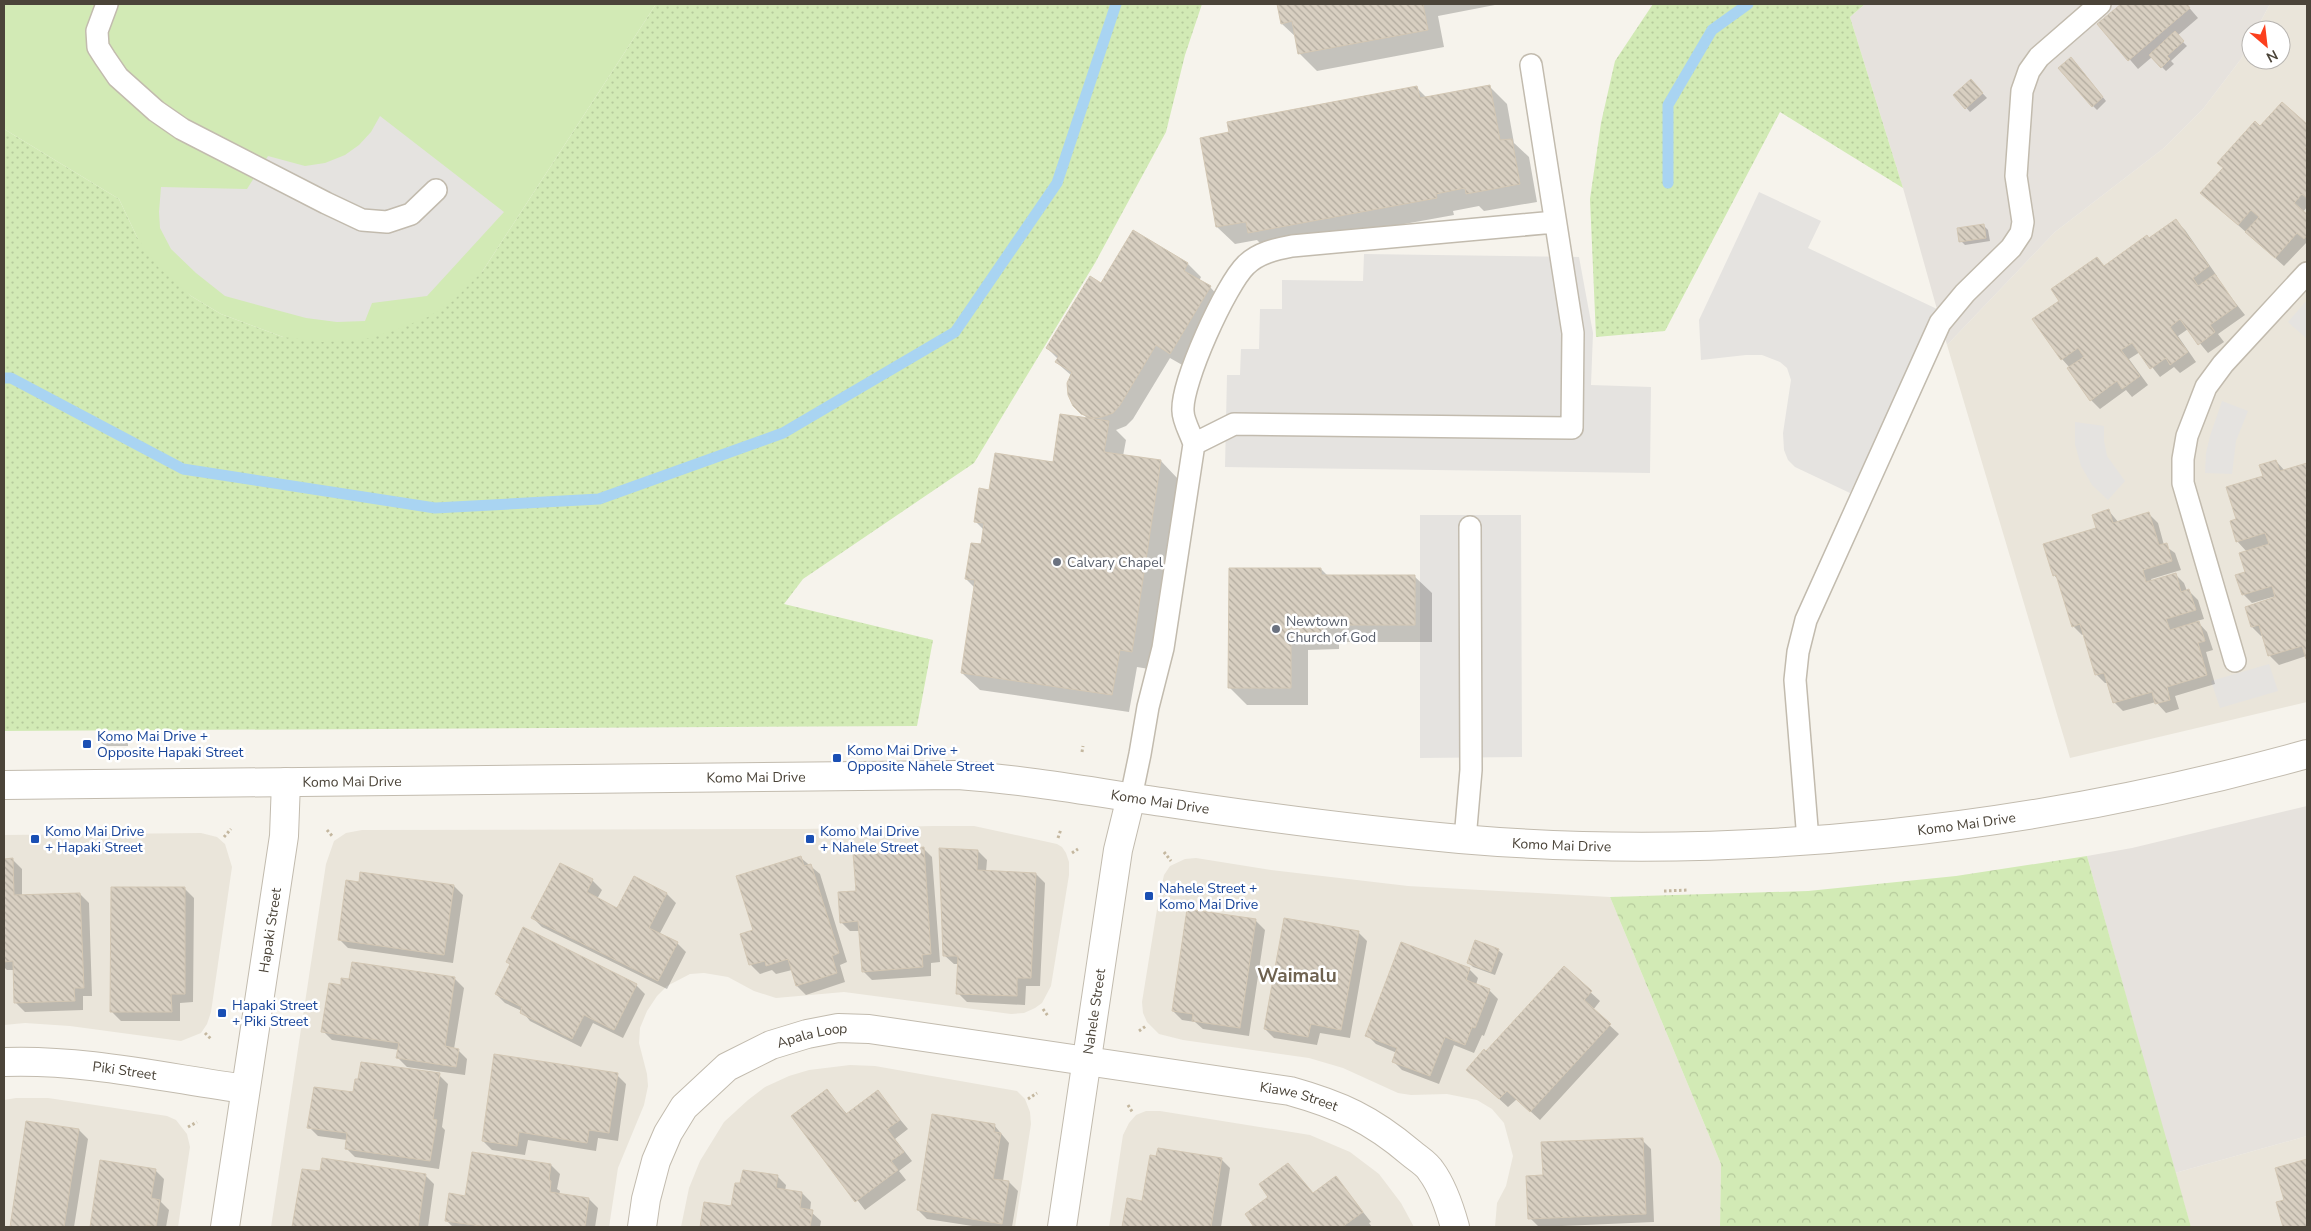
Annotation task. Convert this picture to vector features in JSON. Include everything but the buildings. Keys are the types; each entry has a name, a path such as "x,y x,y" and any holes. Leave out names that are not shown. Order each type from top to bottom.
{"street":[{"name":"Komo Mai Drive","path":"4,785 958,775 1019,780 1302,822 1465,839 1637,845 1808,840 1935,827 2054,810 2182,785 2307,754"},
{"name":"Hapaki Street","path":"225,1227 284,836 286,782"},
{"name":"Nahele Street","path":"1062,1227 1118,850 1130,797"},
{"name":"Apala Loop","path":"642,1227 646,1199 656,1161 668,1133 684,1107 727,1067 771,1045 838,1028 869,1029 1087,1061"},
{"name":"Piki Street","path":"4,1062 34,1061 82,1065 246,1089"},
{"name":"Kiawe Street","path":"1087,1061 1290,1091 1330,1103 1364,1119 1393,1138 1431,1170 1450,1209 1456,1227"}],"lane":[{"path":"107,4 97,31 98,47 104,58 118,77 156,111 182,129 362,220 386,222 411,214 436,190"},
{"path":"1808,840 1795,680 1798,652 1806,620 1940,323 1965,293 2011,248 2021,233 2024,222 2016,176 2022,91 2029,71 2039,57 2100,4"},
{"path":"1194,444 1234,424 1572,428 1573,333 1531,65"},
{"path":"1130,797 1148,707 1163,648 1194,444 1183,412 1189,377 1203,341 1238,274 1248,263 1274,250 1292,246 1555,222"},
{"path":"2235,661 2183,483 2183,459 2187,436 2206,387 2223,364 2307,273"},
{"path":"1465,839 1471,770 1470,527"}],"path":[{"path":"1082,752 1083,746"},
{"path":"224,837 231,829"},
{"path":"1058,838 1061,829"},
{"path":"327,830 333,837"},
{"path":"1072,853 1078,849"},
{"path":"1164,852 1171,861"},
{"path":"1664,891 1689,890"},
{"path":"1043,1009 1048,1016"},
{"path":"1139,1031 1146,1026"},
{"path":"205,1034 212,1040"},
{"path":"1028,1099 1037,1093"},
{"path":"1128,1105 1133,1113"},
{"path":"188,1127 197,1122"}],"shaded area":[{"path":"1865,4 2270,4 2261,20 2241,20 2241,59 2203,109 2164,148 2055,232 1947,345 1903,188 1850,17"},
{"path":"2270,4 2307,4 2307,702 2070,758 1947,345 2055,232 2164,148 2203,109 2241,59 2241,70 2291,70 2291,20 2261,20"},
{"path":"380,116 504,212 427,296 372,303 365,321 337,322 306,318 225,296 196,273 171,249 160,228 161,187 247,189 268,156 305,166 325,163 345,155 359,145 371,132"},
{"path":"1759,192 1821,221 1808,248 1937,309 1850,493 1795,467 1788,460 1784,450 1783,433 1791,380 1787,368 1780,362 1762,355 1701,360 1699,320"},
{"path":"1364,254 1579,257 1593,333 1591,385 1651,387 1650,473 1225,467 1227,375 1240,375 1241,349 1259,349 1260,309 1282,309 1282,280 1363,281"},
{"path":"2307,300 2307,339 2288,322"},
{"path":"2222,401 2248,411 2236,441 2232,474 2205,473 2206,453 2210,436"},
{"path":"2075,422 2104,426 2107,456 2125,481 2108,500 2092,485 2081,466 2075,444"},
{"path":"1420,515 1521,515 1522,757 1420,758"},
{"path":"2269,664 2278,691 2220,708 2211,681"},
{"path":"2307,806 2307,1136 2175,1173 2087,856 2132,848"},
{"path":"974,826 1057,844 1066,853 1069,862 1069,875 1051,986 1042,1003 1035,1008 1024,1013 1011,1014 844,992 776,998 754,991 728,977 704,973 690,974 667,986 657,996 647,1011 640,1028 639,1043 648,1086 644,1105 618,1168 609,1227 271,1227 326,864 334,841 346,833 362,830 805,829"},
{"path":"201,833 217,837 225,844 232,867 211,1012 207,1024 201,1033 181,1041 70,1026 25,1023 4,1025 4,835"},
{"path":"1196,858 1271,870 1408,886 1610,897 1721,1164 1720,1227 1495,1227 1497,1203 1506,1186 1513,1156 1504,1123 1492,1109 1477,1100 1447,1094 1411,1095 1398,1093 1343,1068 1309,1058 1183,1040 1159,1034 1147,1022 1143,1013 1142,1002 1159,897 1164,875 1170,866 1185,859"},
{"path":"850,1065 875,1066 1017,1091 1025,1099 1030,1112 1031,1124 1015,1227 681,1227 689,1188 700,1161 724,1122 765,1087 789,1076 809,1070"},
{"path":"48,1098 167,1116 176,1120 187,1134 190,1147 178,1227 4,1227 4,1100"},
{"path":"1146,1111 1160,1111 1310,1135 1350,1152 1379,1174 1401,1203 1414,1227 1109,1227 1123,1135 1129,1123 1136,1115"},
{"path":"2307,1136 2307,1227 2191,1227 2175,1173"}],"green space":[{"path":"4,4 656,4 482,272 453,301 428,317 393,331 362,340 322,342 283,337 221,314 191,296 158,267 137,237 119,199 4,129"},
{"path":"656,4 1202,4 1185,55 1166,132 1095,263 974,463 803,579 784,604 933,640 917,726 4,731 4,129 119,199 137,237 191,296 221,314 283,337 482,272"},
{"path":"1653,4 1865,4 1850,17 1903,188 1780,112 1665,331 1596,337 1590,199 1601,123 1615,61"},
{"path":"2087,856 2191,1227 1720,1227 1721,1164 1610,897 1808,891 1956,876"}],"waterway":[{"path":"4,378 11,378 183,469 435,508 599,499 783,433 955,332 1057,183 1116,4"},
{"path":"1668,183 1668,105 1712,30 1748,4"}],"place":[{"name":"Calvary Chapel","path":"1057,562"},
{"name":"Newtown Church of God","path":"1276,629"},
{"name":"Komo Mai Drive + Opposite Hapaki Street","path":"87,744"},
{"name":"Komo Mai Drive + Opposite Nahele Street","path":"837,758"},
{"name":"Komo Mai Drive + Hapaki Street","path":"35,839"},
{"name":"Komo Mai Drive + Nahele Street","path":"810,839"},
{"name":"Nahele Street + Komo Mai Drive","path":"1149,896"},
{"name":"Hapaki Street + Piki Street","path":"222,1013"}],"district":[{"name":"Waimalu","path":"1297,976"}]}
